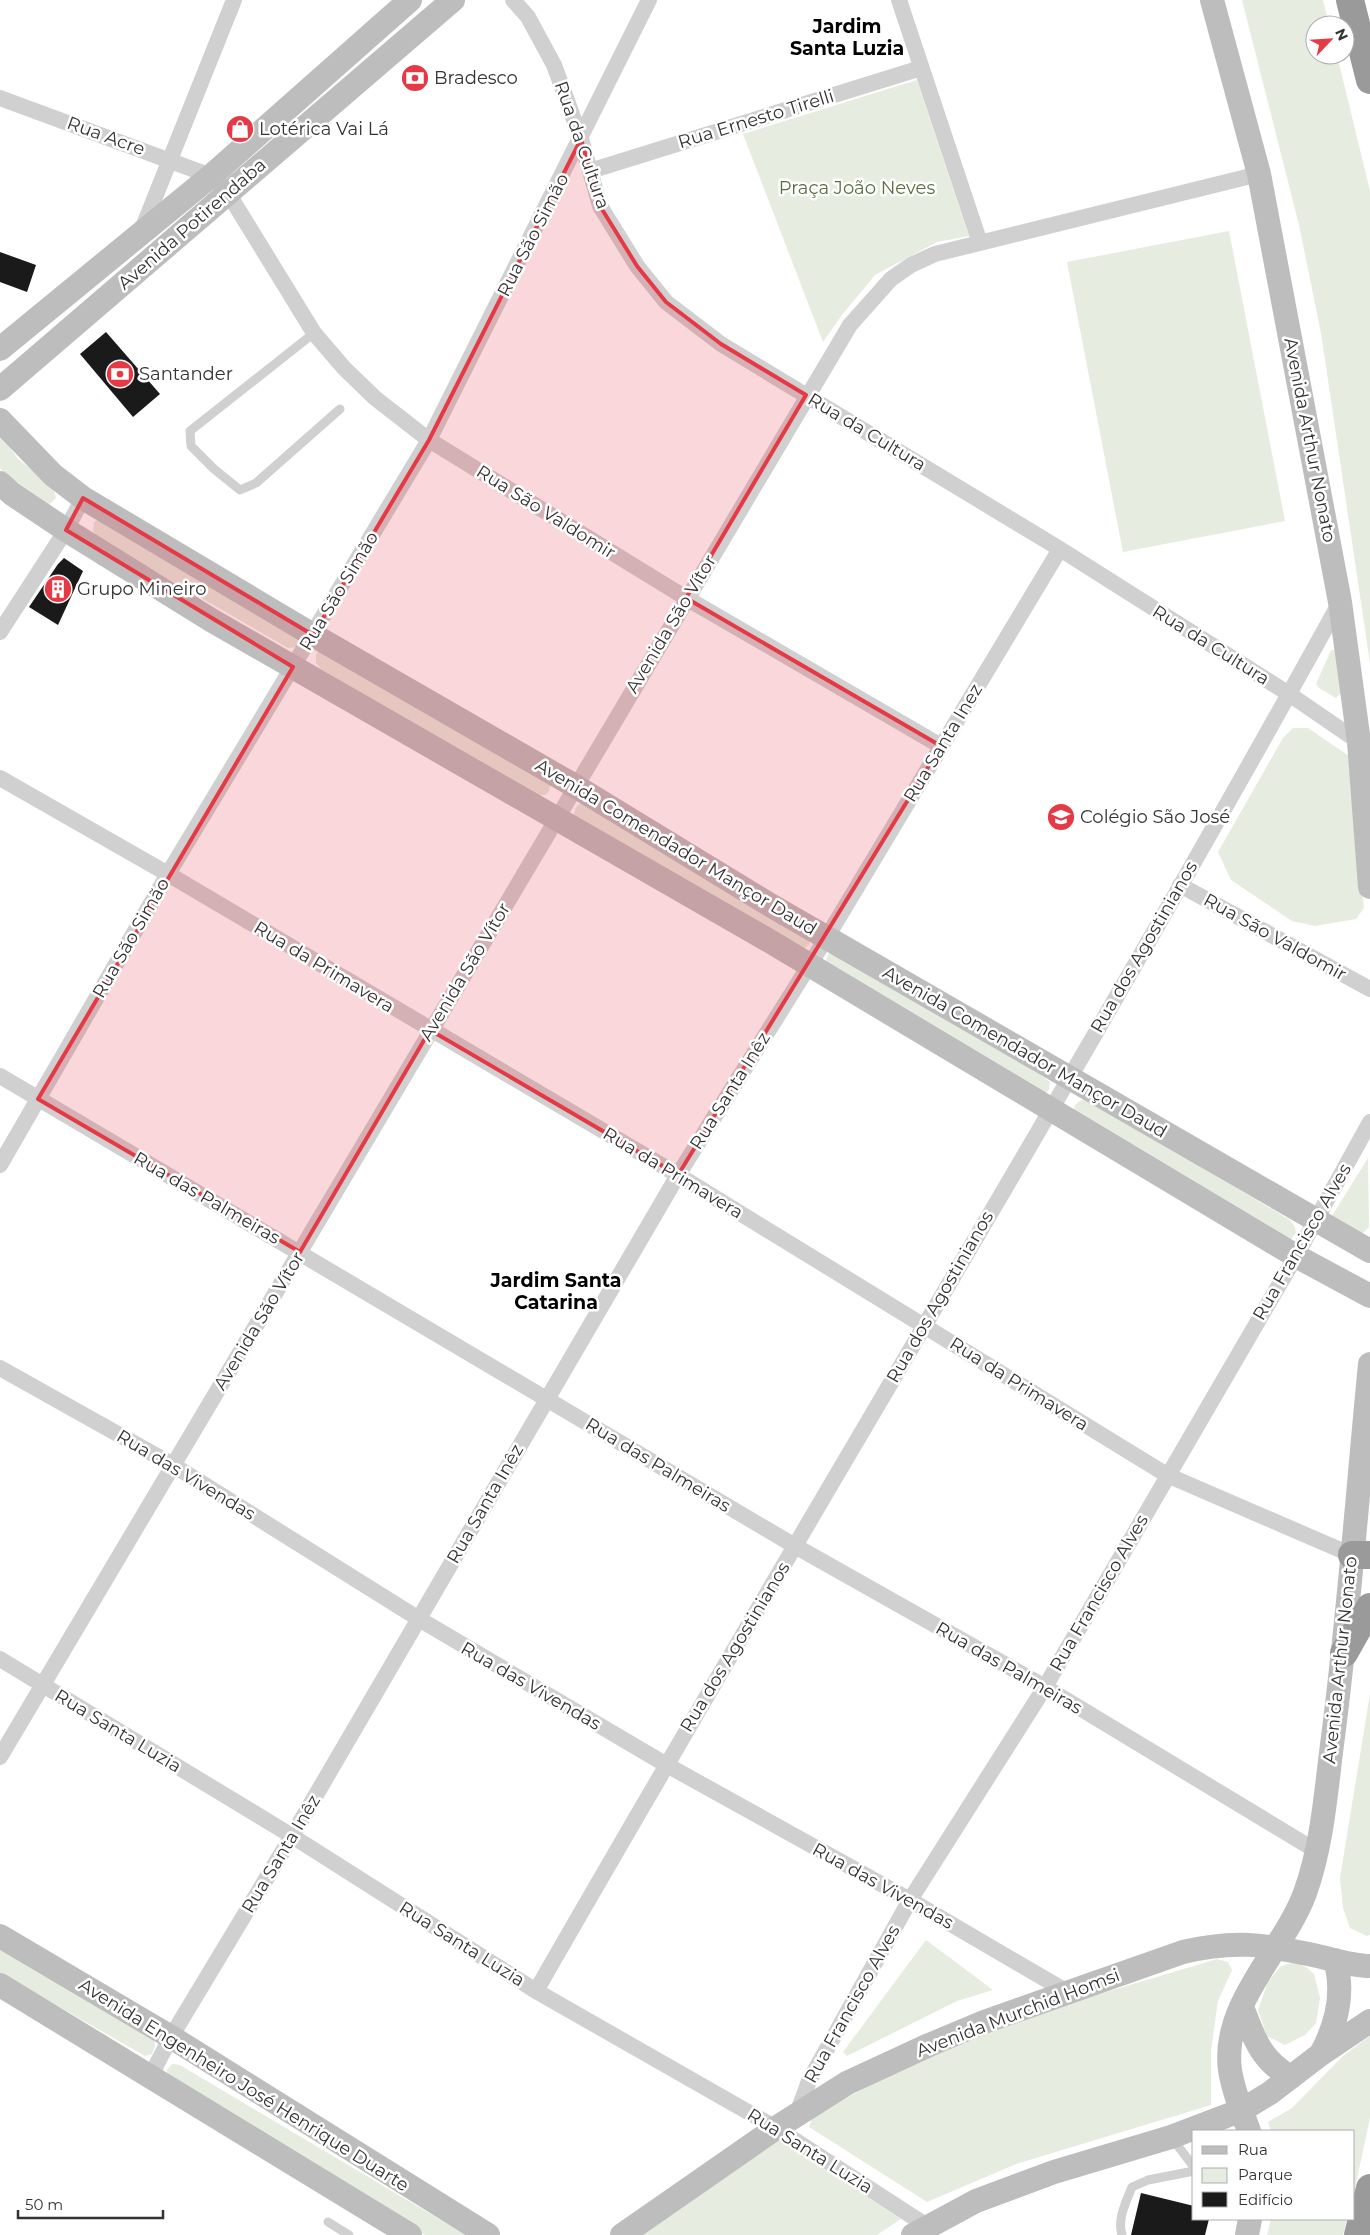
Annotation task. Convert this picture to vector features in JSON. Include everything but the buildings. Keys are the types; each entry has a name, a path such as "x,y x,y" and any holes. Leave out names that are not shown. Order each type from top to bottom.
{"highway":[{"path":"1350,0 1370,80"},
{"path":"1344,1654 1370,1608"},
{"path":"1358,2235 1370,2188"}],"main road":[{"name":"Avenida Potirendaba","path":"0,349 211,176 410,0"},
{"name":"Avenida Potirendaba","path":"0,389 453,0"},
{"name":"Avenida Arthur Nonato","path":"1212,0 1259,174 1340,602 1359,742 1370,887"},
{"name":"Avenida Comendador Mançor Daud","path":"0,420 52,475 83,498 313,635 575,786 770,906 1370,1250"},
{"name":"Avenida Comendador Mançor Daud","path":"0,483 12,494 66,530 211,620 809,965 1296,1256 1370,1296"},
{"name":"Avenida Arthur Nonato","path":"1276,1947 1304,1895 1318,1852 1344,1654 1361,1555 1370,1364"},
{"name":"Avenida Engenheiro José Henrique Duarte","path":"0,1936 170,2038 488,2235"},
{"name":"Avenida Murchid Homsi","path":"622,2235 776,2128 847,2084 929,2045 984,2022 1183,1952 1211,1946 1234,1944 1276,1947 1370,1966"},
{"path":"1245,2121 1230,2070 1235,2024 1256,1978 1276,1947"},
{"path":"1321,2054 1333,2032 1340,2004 1340,1982 1335,1960"},
{"path":"0,1985 410,2235"},
{"path":"1242,2008 1264,2057 1276,2069 1291,2077"},
{"path":"1203,2130 1245,2121 1270,2093 1321,2054 1370,2021"},
{"path":"920,2230 976,2201 1054,2172 1192,2132"},
{"path":"1247,2235 1250,2220"}],"street":[{"path":"140,235 234,0"},
{"name":"Rua da Cultura","path":"513,0 528,17 554,65 581,139 600,206 637,266 666,302 721,344 1060,549 1289,694 1359,742"},
{"name":"Rua São Simão","path":"0,1165 168,874 429,440 649,0"},
{"path":"899,0 980,243"},
{"name":"Rua Ernesto Tirelli","path":"590,171 921,68"},
{"name":"Rua Acre","path":"0,98 211,176"},
{"name":"Avenida São Vítor","path":"0,1757 806,395 850,325 891,279 911,265 935,254 1259,174"},
{"name":"Rua São Valdomir","path":"211,176 228,193 314,333 344,368 375,398 429,440 686,598 941,746"},
{"path":"0,632 66,530 83,498"},
{"name":"Rua Santa Inez","path":"827,938 1060,549"},
{"name":"Rua dos Agostinianos","path":"536,1990 665,1764 796,1546 1069,1077 1340,602"},
{"name":"Rua da Primavera","path":"0,778 168,874 678,1175 1167,1475 1361,1555"},
{"name":"Rua São Valdomir","path":"1180,885 1370,989"},
{"name":"Rua Santa Inêz","path":"150,2075 170,2038 292,1836 678,1175 827,938"},
{"name":"Rua das Palmeiras","path":"0,1076 796,1546 1045,1687 1318,1852"},
{"name":"Rua Francisco Alves","path":"797,2114 808,2080 910,1900 1045,1687 1296,1256 1370,1122"},
{"name":"Rua das Vivendas","path":"0,1368 173,1465 419,1619 665,1764 910,1900 1069,1993"},
{"name":"Rua Santa Luzia","path":"0,1659 292,1836 536,1990 776,2128 920,2230"}],"lane":[{"path":"314,333 190,431 191,446 214,469 240,490 256,483 340,409"},
{"path":"1171,2137 1192,2164"},
{"path":"1122,2235 1120,2229 1123,2210 1132,2187 1148,2180 1192,2171"},
{"path":"328,2222 349,2235"}],"highlighted area":[{"path":"581,139 600,206 637,266 666,302 721,344 806,395 686,598 941,746 678,1175 430,1030 300,1252 38,1099 293,667 66,530 83,498 313,635 429,440"}],"green space":[{"path":"1242,0 1323,0 1327,15 1305,15 1305,65 1339,65 1370,191 1370,663 1321,333 1299,225"},
{"name":"Praça João Neves","path":"917,80 969,236 937,242 875,275 842,315 823,342 743,134"},
{"path":"1229,231 1285,521 1123,552 1067,262"},
{"path":"0,433 18,459 53,487 56,498 51,503 42,506 2,471 0,468"},
{"path":"100,518 302,642 297,647 288,648 99,539 93,531 94,522"},
{"path":"320,649 550,785 549,791 545,795 536,795 517,786 321,669 316,663 316,655"},
{"path":"1331,650 1335,650 1342,692 1336,698 1319,688 1316,684"},
{"path":"1293,728 1308,728 1349,756 1364,908 1356,919 1315,926 1292,921 1231,880 1218,852 1283,738"},
{"path":"585,801 808,935 810,944 804,949 574,820 576,808"},
{"path":"837,949 1045,1078 1050,1082 1049,1090 1043,1095 826,963 827,956 831,951"},
{"path":"1087,1098 1290,1220 1295,1227 1296,1233 1291,1239 1284,1242 1074,1117 1076,1104"},
{"path":"1368,1158 1369,1227 1363,1233 1336,1225 1332,1216"},
{"path":"1370,1694 1370,1935 1367,1936 1350,1928 1343,1908 1340,1878"},
{"path":"926,1940 993,1990 957,2001 847,2056 843,2052"},
{"path":"0,1949 154,2038 155,2046 152,2054 145,2056 0,1973"},
{"path":"1217,1959 1228,1962 1232,1970 1218,2001 1211,2050 1211,2105 1016,2164 927,2202 809,2127 813,2115 913,2063 999,2024"},
{"path":"1296,1962 1314,1974 1320,1998 1316,2023 1305,2035 1285,2045 1267,2036 1258,2010 1268,1982 1281,1966"},
{"path":"1370,2036 1370,2118 1355,2188 1355,2130 1271,2130 1268,2122 1292,2108 1344,2055"},
{"path":"172,2064 180,2065 466,2235 425,2235 168,2078 167,2070"},
{"path":"779,2140 901,2219 877,2235 642,2235"},
{"path":"1271,2220 1347,2220 1343,2235 1267,2235"}],"place":[{"name":"Bradesco","path":"415,78"},
{"name":"Lotérica Vai Lá","path":"240,129"},
{"name":"Santander","path":"120,374"},
{"name":"Grupo Mineiro","path":"58,589"},
{"name":"Colégio São José","path":"1061,817"}],"district":[{"name":"Jardim Santa Luzia","path":"847,37"},
{"name":"Jardim Santa Catarina","path":"556,1291"}]}
